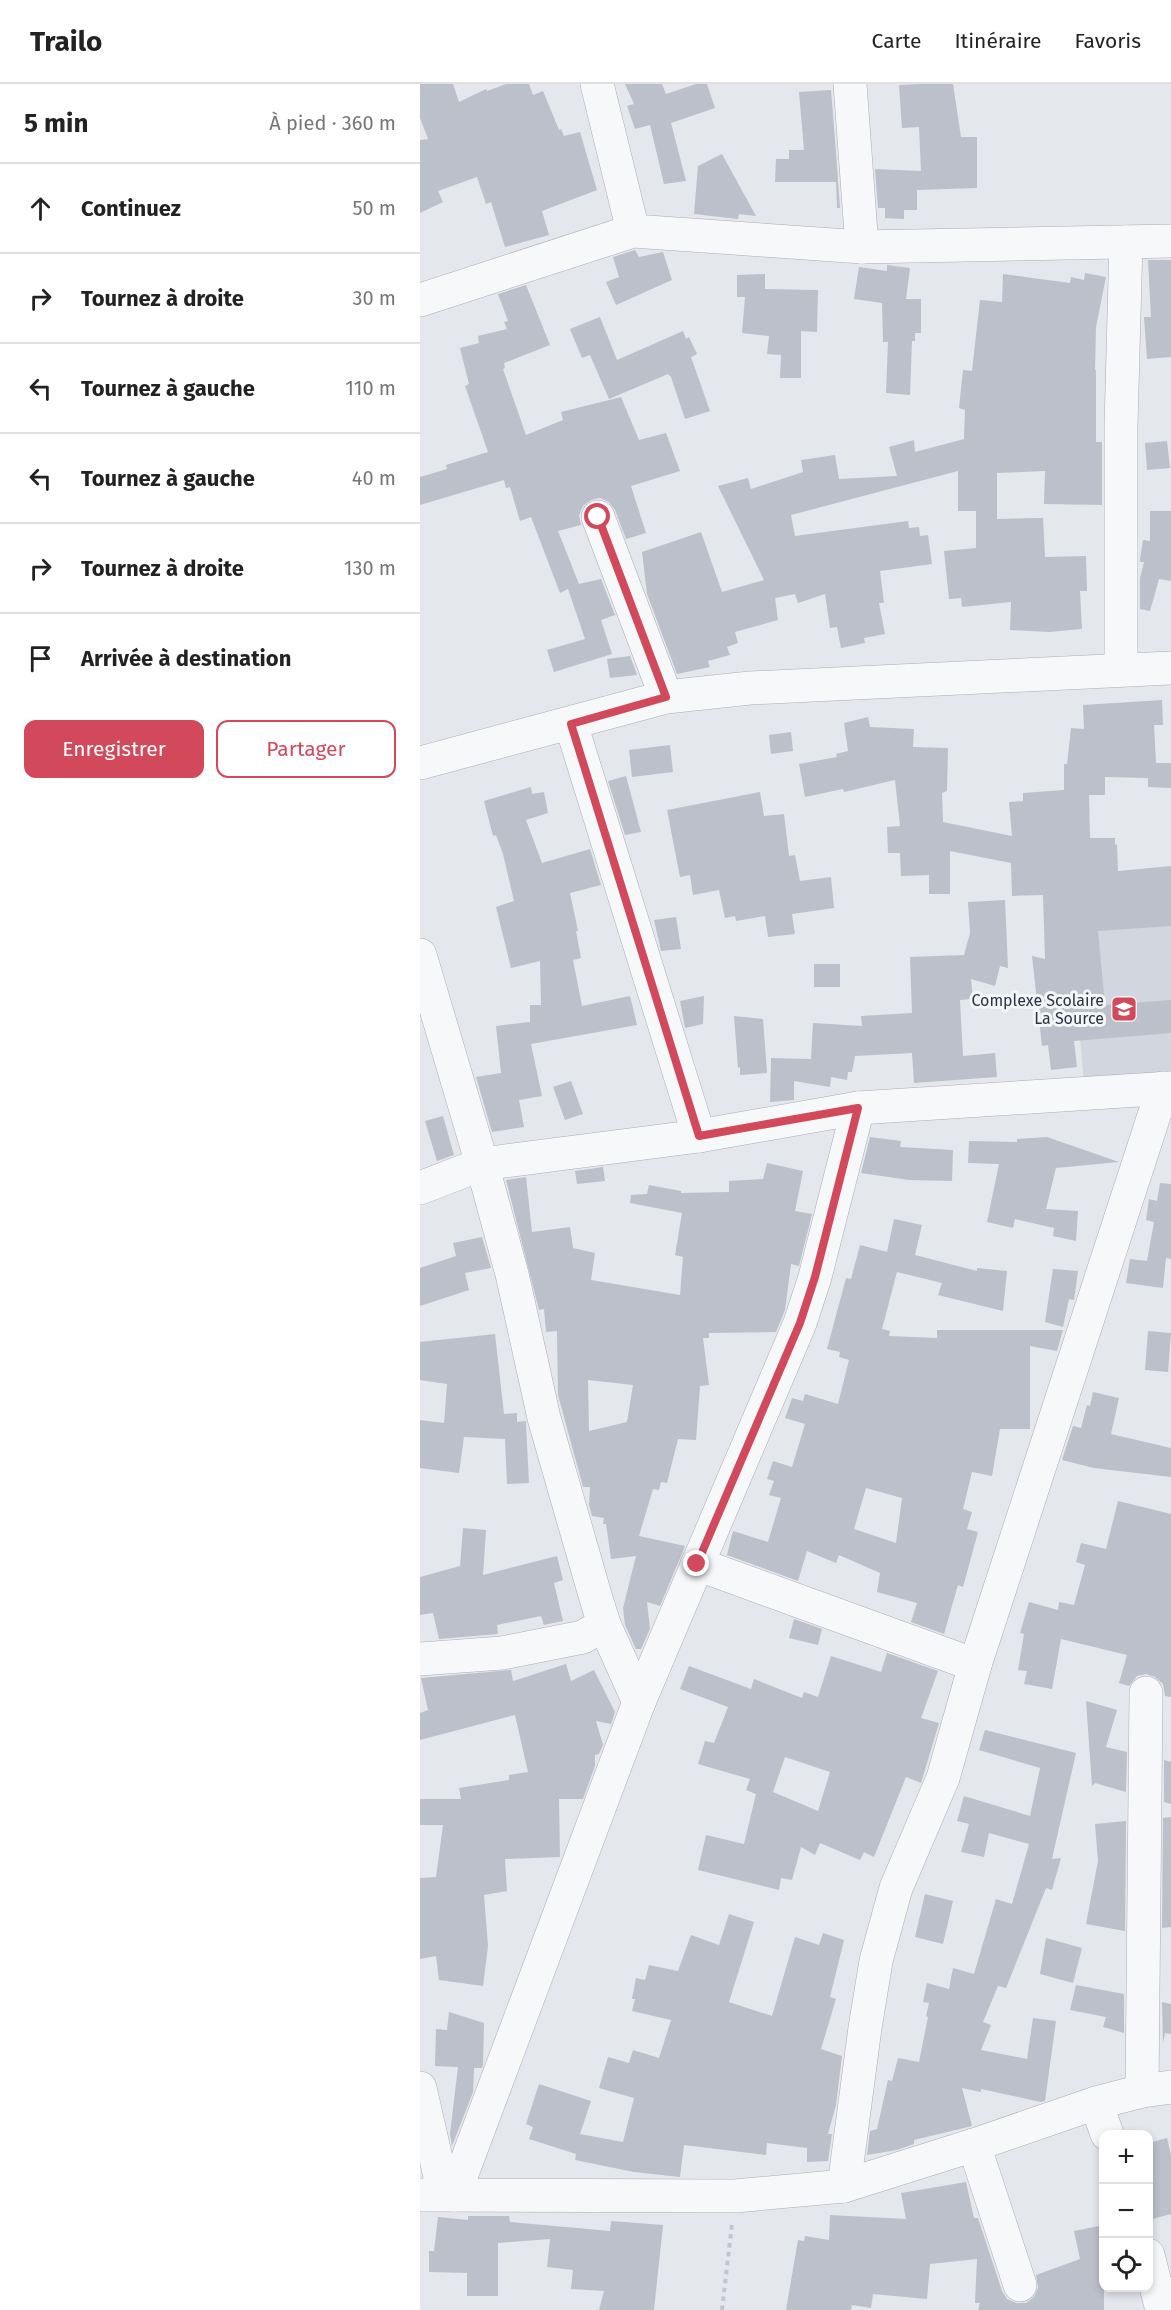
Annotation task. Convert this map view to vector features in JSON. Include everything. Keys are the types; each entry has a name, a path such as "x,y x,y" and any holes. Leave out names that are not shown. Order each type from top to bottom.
{"street":[{"path":"597,84 633,231"},
{"path":"850,84 862,247"},
{"path":"420,300 633,231 862,247 1171,241"},
{"path":"1121,669 1121,426 1126,242"},
{"path":"598,517 666,697"},
{"path":"420,763 666,697 750,688 1171,668"},
{"path":"571,724 699,1136"},
{"path":"420,955 482,1164 512,1274 544,1418 604,1624 639,1702"},
{"path":"420,1188 482,1164 699,1136 858,1108 1167,1088 975,1665 943,1778 896,1888 876,1960 844,2186"},
{"path":"440,2195 639,1702 800,1323 815,1277 858,1108"},
{"path":"697,1564 975,1665"},
{"path":"420,1659 514,1651 583,1637 604,1624"},
{"path":"440,2195 735,2196 844,2186 1096,2103 1157,2089 1146,1693"},
{"path":"420,2088 440,2195"},
{"path":"1096,2103 1106,2130"},
{"path":"974,2145 1020,2286"},
{"path":"1153,2272 1162,2310"}],"path":[{"path":"722,2310 735,2196"}],"shaded area":[{"name":"Complexe Scolaire La Source","path":"1171,891 1171,1081 1084,1086 1072,937 1091,895"}],"building":[{"path":"420,84 453,84 459,102 486,89 487,91 506,84 529,84 533,95 543,91 559,130 561,129 564,136 580,132 597,190 542,211 549,235 505,247 491,202 486,204 477,177 438,191 443,202 420,213 420,140 428,139 420,118"},
{"path":"625,84 662,84 666,94 696,84 707,84 715,108 671,123 686,181 664,184 650,125 635,129 627,106 634,104"},
{"path":"953,84 961,137 977,137 977,188 917,190 917,210 904,210 904,219 885,218 885,208 878,208 875,169 921,171 919,127 902,128 899,85"},
{"path":"831,90 840,208 837,208 836,182 775,182 776,159 789,159 789,150 804,150 799,92"},
{"path":"722,154 756,216 739,214 738,219 694,214 698,166"},
{"path":"635,250 639,257 663,252 672,280 616,305 606,282 619,277 613,257"},
{"path":"1148,260 1171,260 1171,357 1147,359 1144,317 1151,317"},
{"path":"887,265 910,268 906,299 921,299 921,333 915,333 915,341 912,341 910,395 886,393 888,342 883,342 882,303 854,299 859,267 887,271"},
{"path":"1085,273 1106,277 1096,327 1095,370 1096,442 1102,442 1102,505 1044,504 1045,471 997,473 997,519 1043,518 1045,557 1086,556 1087,591 1080,591 1082,629 1049,632 1010,630 1011,602 962,607 961,598 949,599 944,551 976,548 976,511 958,511 958,471 791,515 795,536 908,521 909,528 919,527 920,536 928,535 932,564 880,571 884,603 879,603 885,634 864,638 865,643 841,648 837,627 830,628 825,594 798,603 795,594 775,598 778,620 735,632 738,643 727,647 730,655 708,661 710,667 677,674 647,594 642,552 701,532 722,592 764,580 718,486 748,478 751,489 803,472 801,460 835,455 839,479 897,476 889,447 914,440 915,452 964,439 965,410 959,408 963,370 972,371 980,300 1002,302 1003,274 1070,283 1071,277 1084,280"},
{"path":"765,274 765,289 818,290 817,332 801,331 801,378 780,378 781,355 767,354 769,336 742,333 745,297 737,297 737,275"},
{"path":"526,285 550,345 504,363 505,368 503,369 526,435 563,420 561,412 621,397 639,440 666,433 680,471 631,486 646,533 626,539 615,510 609,502 600,498 591,500 583,506 579,515 581,525 558,531 579,584 601,579 615,615 601,620 612,654 554,672 547,650 585,639 568,589 560,593 531,517 520,521 510,487 506,488 504,480 420,505 420,477 447,469 446,465 488,452 465,386 469,384 460,348 479,343 478,336 507,329 504,322 508,321 498,294"},
{"path":"600,317 617,360 683,331 686,339 689,337 697,354 691,357 710,411 685,419 668,374 609,399 590,355 582,358 570,329"},
{"path":"1167,441 1170,468 1147,470 1145,443"},
{"path":"1150,511 1171,511 1171,581 1159,579 1150,611 1140,609 1140,578 1144,562 1140,562 1140,559 1143,540 1150,541"},
{"path":"630,656 637,675 610,678 607,659"},
{"path":"1162,700 1163,725 1154,725 1156,763 1171,763 1171,788 1148,787 1148,778 1105,777 1105,795 1089,795 1090,838 1115,838 1118,871 1171,866 1171,926 1098,931 1105,1005 1171,1000 1171,1033 1074,1041 1077,1067 1051,1070 1048,1045 1042,1046 1032,956 1045,959 1043,895 1012,896 1011,863 950,851 950,894 929,894 929,875 901,876 900,853 888,853 887,827 900,826 895,780 844,792 843,789 805,797 799,764 837,757 836,754 848,751 844,723 868,717 870,727 914,729 913,747 948,748 947,791 942,793 943,822 1012,836 1009,802 1023,801 1023,793 1064,790 1064,764 1067,764 1071,728 1084,729 1083,705"},
{"path":"791,732 793,751 771,754 769,735"},
{"path":"670,745 673,772 632,777 629,750"},
{"path":"626,776 641,832 625,835 608,781"},
{"path":"531,787 532,794 544,792 548,813 526,820 542,863 590,849 601,885 570,893 581,958 573,960 582,1006 630,996 637,1025 531,1044 542,1096 519,1100 524,1127 492,1132 476,1077 501,1073 496,1026 530,1022 530,1005 541,1005 540,961 511,968 496,907 514,901 503,854 496,835 493,836 484,801"},
{"path":"760,792 764,816 784,814 789,856 795,855 800,881 831,877 834,908 792,914 795,934 768,937 765,916 736,921 735,916 725,918 719,890 693,895 690,875 680,877 667,810"},
{"path":"1005,900 1008,968 1000,966 995,986 971,979 973,999 960,1000 963,1056 995,1053 997,1077 914,1083 912,1053 855,1056 852,1072 848,1072 847,1080 831,1077 830,1087 794,1081 794,1100 770,1102 771,1058 811,1059 813,1023 862,1026 861,1016 912,1013 910,957 964,955 970,933 968,902"},
{"path":"676,917 681,949 661,951 654,920"},
{"path":"814,964 840,964 840,987 814,987"},
{"path":"704,996 703,1024 685,1028 680,1001"},
{"path":"734,1016 763,1019 767,1073 740,1075"},
{"path":"571,1081 583,1114 565,1120 553,1087"},
{"path":"443,1116 454,1155 437,1161 425,1121"},
{"path":"870,1137 901,1141 900,1147 953,1150 952,1181 909,1180 861,1173"},
{"path":"1047,1137 1119,1162 1056,1168 1046,1209 1078,1211 1076,1241 1053,1236 1054,1228 1015,1219 1013,1228 987,1222 999,1164 968,1163 969,1141 1017,1142 1017,1139"},
{"path":"767,1163 803,1171 795,1211 812,1214 799,1266 791,1264 785,1310 776,1332 709,1333 709,1338 703,1338 709,1385 700,1386 696,1440 678,1439 667,1483 661,1482 659,1490 653,1489 639,1536 685,1546 660,1606 647,1602 650,1629 641,1649 636,1649 625,1625 623,1608 636,1556 611,1559 606,1524 603,1524 604,1518 592,1516 589,1505 590,1487 583,1487 558,1395 557,1331 546,1332 544,1309 539,1310 506,1180 526,1177 532,1232 570,1227 573,1248 595,1253 591,1280 680,1295 683,1257 675,1255 682,1213 630,1203 631,1195 647,1194 649,1185 681,1191 681,1193 729,1192 729,1181 763,1179","holes":["588,1380 633,1385 627,1422 589,1431"]},
{"path":"603,1167 605,1181 577,1184 575,1171"},
{"path":"1160,1183 1171,1184 1171,1259 1166,1258 1163,1288 1126,1283 1130,1259 1147,1261 1154,1222 1146,1220 1149,1199 1157,1201"},
{"path":"894,1219 922,1225 915,1255 977,1271 977,1268 1007,1271 1003,1311 938,1295 942,1283 897,1272 882,1329 890,1331 889,1336 937,1338 937,1330 1063,1330 1057,1351 1030,1346 1030,1429 1000,1429 992,1476 972,1472 963,1509 972,1512 967,1529 978,1532 963,1587 958,1585 944,1634 911,1622 917,1603 877,1592 880,1573 839,1555 836,1563 807,1551 798,1581 727,1555 733,1531 768,1542 781,1498 769,1495 774,1481 767,1479 773,1461 792,1467 805,1424 785,1418 792,1398 803,1401 805,1394 838,1404 849,1360 839,1357 840,1352 827,1349 846,1278 851,1279 860,1245 887,1252","holes":["866,1488 902,1498 896,1543 854,1529"]},
{"path":"482,1237 491,1268 465,1273 469,1290 420,1306 420,1268 456,1256 453,1243"},
{"path":"1053,1269 1078,1271 1074,1300 1069,1299 1063,1327 1045,1322"},
{"path":"1148,1331 1171,1333 1168,1372 1145,1370"},
{"path":"495,1334 504,1414 517,1413 517,1422 526,1421 529,1483 507,1484 505,1439 464,1437 459,1473 420,1468 420,1420 444,1423 447,1384 420,1380 420,1342"},
{"path":"1093,1392 1119,1398 1111,1434 1171,1448 1171,1477 1094,1468 1062,1460 1073,1426 1081,1428"},
{"path":"1118,1501 1171,1514 1171,1697 1165,1696 1163,1684 1155,1677 1146,1674 1137,1676 1129,1686 1119,1683 1127,1655 1061,1639 1052,1689 1024,1684 1027,1671 1018,1670 1024,1634 1020,1633 1029,1602 1058,1610 1059,1602 1074,1605 1085,1565 1076,1562 1081,1543 1106,1549"},
{"path":"463,1528 486,1530 483,1575 557,1556 563,1580 554,1583 563,1621 544,1625 541,1616 497,1625 498,1634 439,1639 433,1613 420,1615 420,1577 460,1566"},
{"path":"794,1619 822,1629 818,1645 789,1638"},
{"path":"887,1653 938,1671 921,1718 939,1723 921,1783 906,1777 874,1857 864,1852 860,1860 820,1843 815,1855 801,1847 792,1880 781,1878 779,1890 698,1870 706,1835 744,1844 756,1794 746,1790 750,1779 698,1764 705,1741 714,1743 728,1707 680,1689 689,1666 751,1689 754,1679 802,1698 804,1692 818,1697 831,1656 881,1672","holes":["785,1757 830,1772 818,1811 773,1792"]},
{"path":"566,1664 571,1681 594,1670 615,1712 611,1724 596,1721 603,1745 599,1754 595,1755 595,1766 583,1799 559,1799 560,1857 505,1859 507,1891 484,1895 488,1946 483,1986 439,1980 436,1956 420,1959 420,1878 436,1877 443,1825 420,1825 420,1799 461,1799 459,1788 509,1780 509,1775 528,1772 515,1715 420,1740 420,1713 428,1710 421,1678 511,1670 513,1681"},
{"path":"1086,1701 1117,1710 1106,1747 1127,1752 1126,1792 1095,1783 1092,1786"},
{"path":"985,1730 1076,1753 1052,1859 1061,1858 1052,1890 1046,1888 1006,1988 998,1986 983,2022 991,2025 981,2050 1027,2059 1033,2018 1056,2021 1045,2101 981,2089 981,2092 962,2088 972,2126 914,2140 914,2144 897,2150 867,2155 870,2131 877,2129 888,2080 892,2081 898,2058 919,2062 928,2017 926,2016 929,2003 923,2002 927,1983 949,1989 953,1968 974,1974 996,1899 1012,1904 1029,1844 989,1833 984,1857 961,1852 969,1824 957,1821 964,1796 1030,1816 1040,1768 979,1750"},
{"path":"1164,1760 1171,1762 1171,1804 1164,1802"},
{"path":"1171,1817 1171,1927 1162,1928 1163,1818"},
{"path":"1126,1821 1125,1931 1086,1924 1098,1861 1095,1824"},
{"path":"925,1894 953,1901 943,1944 915,1937"},
{"path":"729,1914 754,1922 729,2002 772,2016 795,1937 819,1945 823,1933 844,1940 830,1997 836,1999 821,2049 842,2056 836,2105 828,2134 832,2134 828,2161 807,2162 807,2148 767,2143 766,2155 684,2145 680,2177 634,2172 575,2160 576,2154 529,2139 533,2127 526,2124 539,2084 591,2101 580,2134 623,2142 634,2098 599,2088 608,2057 629,2063 633,2050 659,2058 671,2020 632,2011 636,1978 645,1980 649,1965 678,1971 691,1935 719,1945"},
{"path":"1046,1938 1082,1948 1073,1983 1040,1974"},
{"path":"1076,1985 1124,1994 1124,2033 1103,2027 1106,2017 1070,2010"},
{"path":"1162,2002 1171,2004 1171,2034 1165,2033 1163,2043"},
{"path":"449,2012 484,2023 483,2065 482,2068 474,2068 473,2092 452,2146 450,2134 458,2067 435,2066 436,2029 447,2030"},
{"path":"1167,2138 1171,2155 1171,2214 1153,2219 1153,2184 1153,2142"},
{"path":"966,2182 974,2218 978,2218 1002,2291 1007,2299 1016,2303 1026,2303 1034,2297 1038,2288 1036,2275 1080,2259 1074,2231 1099,2226 1099,2292 1104,2292 1104,2310 978,2310 980,2303 975,2303 977,2259 930,2264 927,2299 873,2294 871,2308 852,2305 851,2310 786,2310 798,2240 804,2241 805,2236 829,2240 830,2215 906,2219 901,2193"},
{"path":"468,2216 509,2216 510,2222 610,2231 611,2221 663,2225 654,2310 599,2310 604,2291 571,2289 573,2270 547,2267 550,2239 498,2243 498,2296 467,2296 467,2273 429,2272 429,2251 434,2251 438,2217 468,2220"}],"place":[{"name":"Complexe Scolaire La Source","path":"1124,1009"}],"route":[{"path":"598,517 666,697 571,724 699,1136 858,1108 815,1277 800,1323 697,1564"}]}
